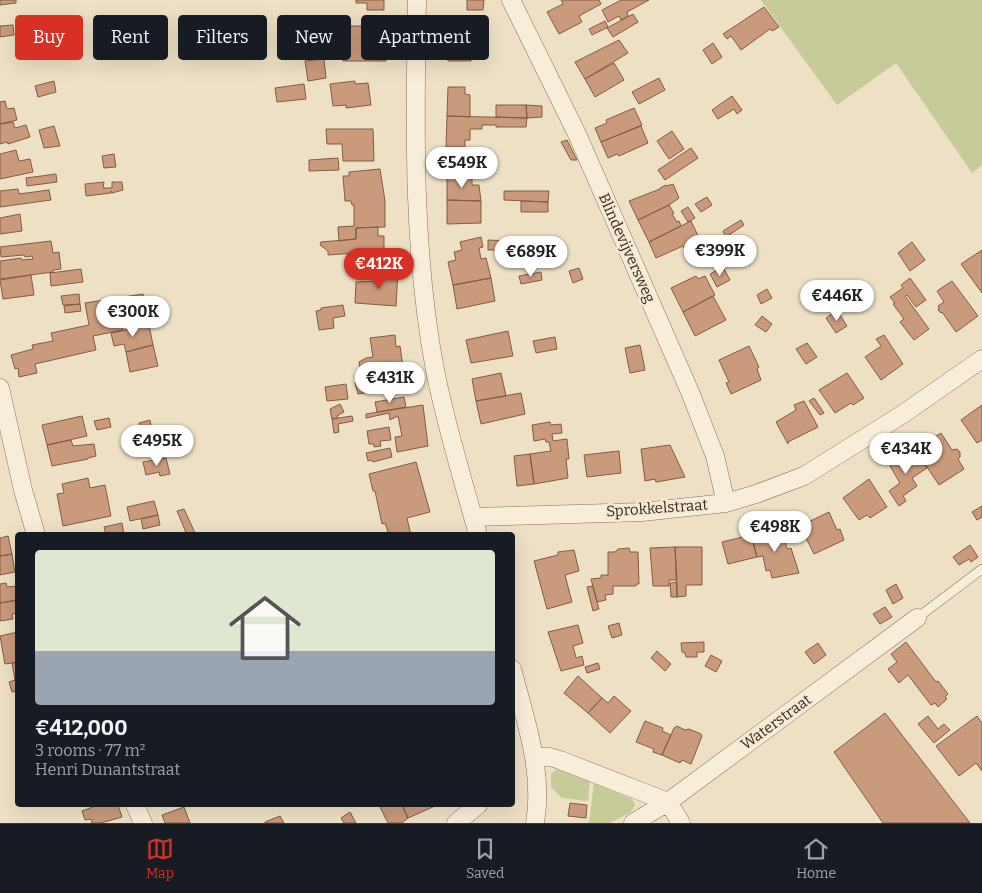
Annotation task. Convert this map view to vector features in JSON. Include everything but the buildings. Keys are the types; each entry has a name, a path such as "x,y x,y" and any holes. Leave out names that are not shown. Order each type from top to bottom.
{"street":[{"path":"417,0 415,146 417,219 426,308 436,371 477,532"},
{"name":"Blindevijversweg","path":"511,0 577,134 690,392 715,456 726,503"},
{"name":"Sprokkelstraat","path":"473,516 642,512 726,503 804,476 903,414 982,358"},
{"path":"0,388 23,490 35,532"},
{"name":"Waterstraat","path":"633,823 668,802 917,618"},
{"path":"515,682 534,757 537,782 535,823"},
{"path":"534,757 550,757 560,760 668,802 681,823"},
{"path":"137,807 143,823"},
{"path":"456,823 476,807"}],"lane":[{"path":"917,618 982,569"}],"green space":[{"path":"761,0 982,0 982,165 972,173 896,63 837,105"},
{"path":"557,769 590,781 588,801 562,798 551,787 551,774"},
{"path":"594,783 632,799 635,805 631,812 610,823 589,823"}]}
